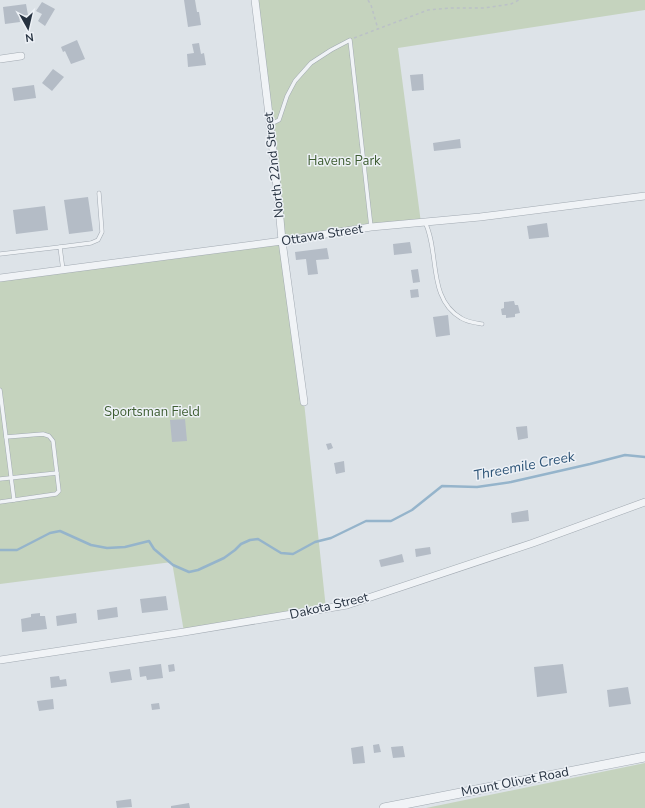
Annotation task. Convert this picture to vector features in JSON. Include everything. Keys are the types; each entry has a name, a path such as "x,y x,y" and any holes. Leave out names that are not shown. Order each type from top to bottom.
{"street":[{"name":"North 22nd Street","path":"255,0 270,123 282,241 304,402"},
{"path":"0,59 21,56"},
{"name":"Ottawa Street","path":"0,278 282,241 371,227 645,196"},
{"name":"Dakota Street","path":"0,660 192,631 347,605 644,505"},
{"name":"Mount Olivet Road","path":"384,808 645,756"}],"lane":[{"path":"270,123 279,120 287,96 295,81 311,63 350,40 371,227"},
{"path":"0,254 91,243 98,240 102,232 99,193"},
{"path":"425,222 430,236 437,284 444,299 453,312 462,319 482,324"},
{"path":"60,247 63,270"},
{"path":"0,390 14,500"},
{"path":"0,502 56,494 59,491 53,441 49,436 43,434 6,437"},
{"path":"0,479 57,473"}],"path":[{"path":"368,0 371,5 378,29"},
{"path":"350,40 428,10 484,8 511,4 519,0"}],"green space":[{"name":"Sportsman Field","path":"255,0 645,0 645,10 398,48 421,223 282,241 304,402 326,609 184,632 172,562 0,584 0,278 281,241"},
{"path":"645,763 645,808 426,808"}],"building":[{"path":"184,0 195,0 201,25 188,27"},
{"path":"42,2 55,9 45,26 38,21 42,14 36,11"},
{"path":"26,4 28,15 19,16 20,22 5,24 3,7"},
{"path":"77,40 85,59 71,64 65,51 63,52 61,47"},
{"path":"199,43 201,54 204,53 206,65 188,67 187,54 194,53 192,44"},
{"path":"53,69 64,77 52,91 42,83"},
{"path":"423,74 424,90 412,91 410,75"},
{"path":"34,85 36,98 14,101 12,88"},
{"path":"460,139 461,148 434,151 433,143"},
{"path":"88,197 93,231 69,234 64,200"},
{"path":"45,206 48,230 16,234 13,210"},
{"path":"547,223 549,237 529,239 527,226"},
{"path":"410,242 412,253 394,255 393,244"},
{"path":"327,248 329,259 316,260 318,274 308,275 306,259 296,260 295,252"},
{"path":"418,269 420,282 413,283 411,270"},
{"path":"418,289 419,297 411,298 410,290"},
{"path":"514,301 515,305 518,305 520,313 515,314 515,317 506,318 506,315 502,315 501,309 504,308 504,302"},
{"path":"448,315 450,335 436,337 433,317"},
{"path":"185,419 187,441 172,442 170,420"},
{"path":"527,426 528,438 518,440 516,427"},
{"path":"331,443 333,448 328,450 326,444"},
{"path":"344,461 345,472 336,474 334,463"},
{"path":"528,510 529,521 512,523 511,513"},
{"path":"430,547 431,554 416,557 415,549"},
{"path":"402,554 404,562 381,567 379,560"},
{"path":"166,596 168,610 142,613 140,599"},
{"path":"117,607 118,617 98,620 97,610"},
{"path":"40,613 40,616 45,616 47,629 22,632 21,619 31,617 31,614"},
{"path":"76,613 77,623 57,626 56,616"},
{"path":"161,664 163,678 147,680 146,676 140,677 139,667"},
{"path":"174,664 175,671 169,672 168,665"},
{"path":"563,664 567,693 537,697 534,667"},
{"path":"130,669 132,680 111,683 109,672"},
{"path":"59,676 60,680 66,679 67,686 51,688 50,677"},
{"path":"628,687 631,704 609,707 607,690"},
{"path":"53,699 54,709 39,711 37,701"},
{"path":"159,703 160,709 152,710 151,704"},
{"path":"379,744 381,752 374,753 373,745"},
{"path":"363,746 365,763 353,764 351,748"},
{"path":"403,746 405,757 393,758 391,747"},
{"path":"131,799 132,807 117,808 116,801"},
{"path":"189,803 190,808 171,808 171,806"}],"waterway":[{"name":"Threemile Creek","path":"0,550 17,550 50,533 60,531 91,545 107,548 125,547 149,541 154,549 173,565 189,572 198,570 224,558 241,544 250,540 258,539 281,553 293,554 315,542 331,538 366,521 391,521 412,510 442,486 477,487 511,482 625,455 645,457"}],"park label":[{"name":"Havens Park","path":"344,161"}]}
